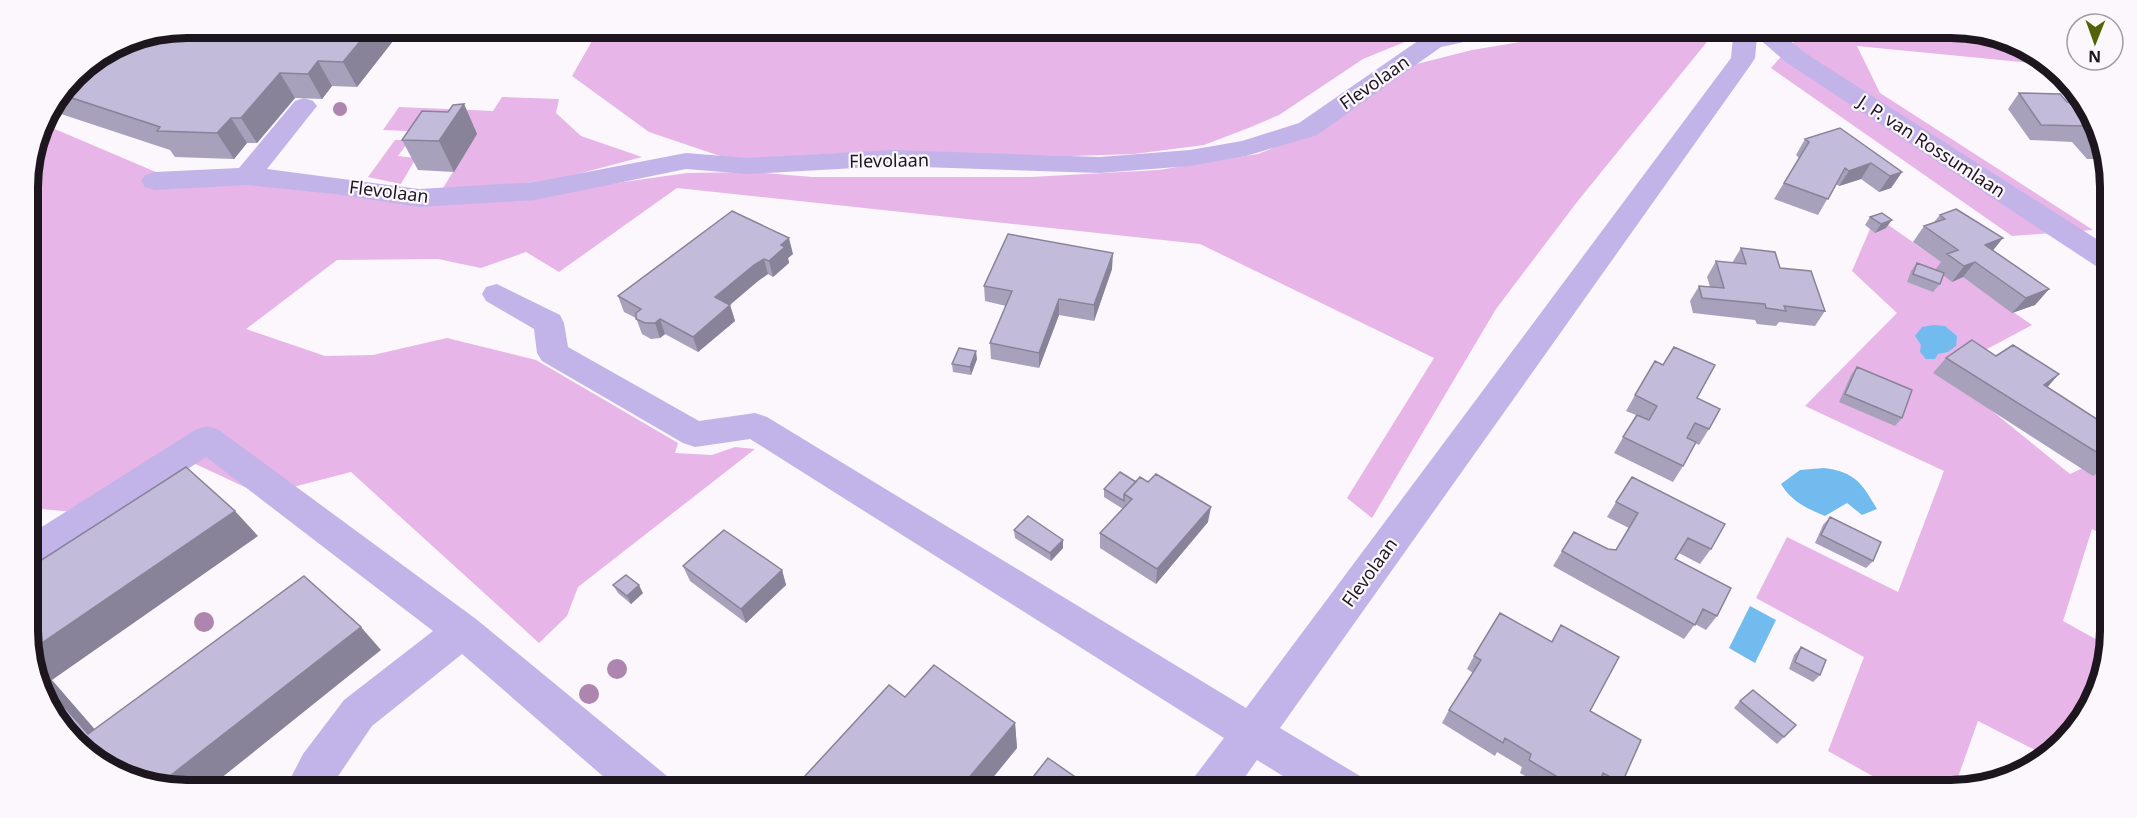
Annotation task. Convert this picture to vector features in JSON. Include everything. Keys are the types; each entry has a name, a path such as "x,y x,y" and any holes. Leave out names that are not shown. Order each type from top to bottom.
{"street":[{"name":"Flevolaan","path":"155,181 247,176 335,185 419,198 534,191 686,161 748,166 892,158 1100,165 1190,158 1246,148 1308,129 1433,41 1448,38"},
{"name":"Flevolaan","path":"1218,780 1743,58 1745,38"},
{"name":"J. P. van Rossumlaan","path":"1773,38 1796,57 2100,255"},
{"path":"247,176 304,106"},
{"path":"497,294 549,323 553,353 695,434 754,426 1328,780"},
{"path":"38,548 207,440 462,631 639,780"},
{"path":"311,780 358,714 462,631"}],"shaded area":[{"path":"594,38 1420,38 1363,59 1279,115 1251,127 1204,145 1134,154 1072,156 842,153 732,160 649,132 572,76"},
{"path":"1543,38 1710,38 1577,202 1496,309 1372,518 1347,498 1434,358 1200,244 677,188 559,272 526,252 481,268 438,259 337,260 246,329 325,356 373,355 447,338 536,360 678,443 675,453 712,455 735,447 755,449 578,587 567,616 539,643 351,472 262,495 189,461 75,512 38,509 38,176 50,127 170,178 510,198 687,173 753,172 812,177 1031,177 1159,170 1258,154 1322,129 1405,67 1472,50"},
{"path":"1797,38 1970,39 1999,45 2017,53 2033,63 1857,46 1880,93 2093,230 2012,236 1771,68"},
{"path":"502,97 559,99 556,113 581,136 642,157 555,180 441,191 477,134 383,130 399,107 493,111"},
{"path":"62,105 61,113 55,117"},
{"path":"395,140 430,141 406,145 398,156 416,158 401,184 368,177"},
{"path":"1873,222 1884,222 2032,325 1944,372 2070,474 2100,460 2100,533 2092,529 2063,621 2099,641 2092,680 2084,698 2069,722 2039,752 1978,721 1957,780 1879,780 1828,751 1864,657 1756,598 1787,537 1898,592 1944,471 1805,406 1897,313 1852,271"}],"water":[{"path":"1945,326 1957,336 1956,346 1948,352 1938,354 1935,359 1926,359 1920,352 1921,345 1915,336 1922,327"},
{"path":"1824,468 1843,472 1856,480 1867,492 1877,509 1862,515 1847,503 1825,516 1800,504 1781,484 1800,470"},
{"path":"1750,606 1776,620 1755,663 1729,648"}],"building":[{"path":"176,38 363,38 343,62 318,61 308,74 280,73 241,118 231,118 217,133 157,131 160,127 68,97 88,74 112,57 138,45 157,40"},
{"path":"2019,93 2060,94 2067,102 2073,102 2088,130 2085,126 2041,125"},
{"path":"464,104 439,141 402,140 422,111 448,112 453,105"},
{"path":"1840,128 1902,172 1890,176 1871,163 1849,171 1845,168 1828,199 1784,183 1809,142 1805,139"},
{"path":"1956,209 2003,238 1985,245 2049,289 2026,298 1975,262 1964,266 1947,254 1958,250 1924,226 1945,219 1940,215"},
{"path":"732,211 789,238 781,245 785,247 769,261 764,259 754,265 715,297 730,305 693,337 660,319 655,323 645,323 636,319 636,313 641,309 618,296"},
{"path":"1882,213 1892,220 1881,224 1870,217"},
{"path":"1008,234 1113,253 1094,305 1059,299 1039,353 990,343 1012,291 984,286"},
{"path":"1741,248 1775,252 1780,268 1811,271 1825,311 1784,306 1786,311 1766,308 1765,304 1702,298 1699,286 1724,288 1716,261 1746,264"},
{"path":"1917,263 1944,273 1940,284 1913,274"},
{"path":"1972,340 1996,356 2013,345 2059,374 2044,385 2100,421 2100,454 1946,358"},
{"path":"1674,347 1715,365 1697,398 1720,409 1709,429 1695,423 1687,438 1696,442 1683,466 1623,437 1637,415 1649,420 1657,406 1635,395 1655,361 1663,365"},
{"path":"959,348 976,351 970,367 952,364"},
{"path":"1857,367 1912,390 1902,418 1845,394"},
{"path":"186,467 235,511 38,645 38,562"},
{"path":"1120,472 1136,482 1124,494 1124,501 1104,489"},
{"path":"1156,474 1211,507 1157,569 1100,533 1132,499 1124,494 1140,477 1148,482"},
{"path":"1632,477 1725,524 1711,549 1688,538 1675,559 1731,588 1717,616 1703,609 1695,625 1562,551 1574,532 1608,549 1616,550 1638,513 1616,502"},
{"path":"1028,516 1063,540 1050,553 1014,530"},
{"path":"1830,517 1881,542 1873,561 1821,535"},
{"path":"724,530 782,570 741,609 683,566"},
{"path":"626,575 639,585 627,596 613,585"},
{"path":"304,576 361,627 166,779 138,773 120,765 88,744 74,730 49,689 88,734"},
{"path":"1500,613 1552,642 1561,625 1619,657 1590,711 1641,740 1623,780 1616,780 1603,773 1600,780 1563,780 1529,760 1531,754 1505,738 1503,743 1449,710 1481,660 1474,656"},
{"path":"1801,647 1826,660 1820,675 1795,662"},
{"path":"934,665 1015,723 967,780 810,780 805,776 889,685 905,697"},
{"path":"1753,690 1796,725 1784,737 1740,701"},
{"path":"1048,758 1080,780 1031,780"}]}
